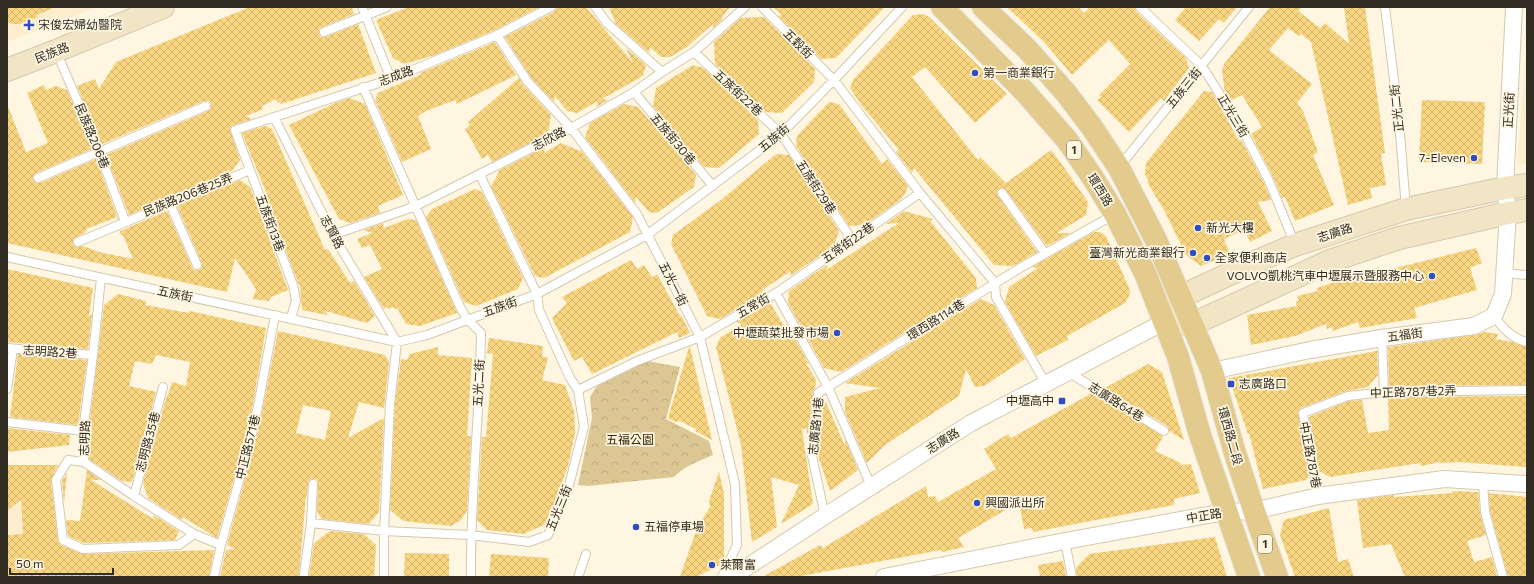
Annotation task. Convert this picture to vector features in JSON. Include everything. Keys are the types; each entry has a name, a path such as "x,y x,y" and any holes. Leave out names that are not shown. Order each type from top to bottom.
{"main road":[{"name":"民族路","path":"7,70 163,7"},
{"name":"環西路","path":"942,7 1025,92 1067,140 1115,214 1145,273 1164,322"},
{"name":"1","path":"983,7 1027,49 1066,93 1091,126 1118,168 1156,240 1180,297"},
{"name":"志廣路","path":"1518,212 1399,238 1330,261 1192,324 1164,322 1180,297 1253,263 1295,246 1406,210 1505,188 1527,185"},
{"name":"環西路二段","path":"1180,297 1212,371 1234,450 1277,577"},
{"name":"1","path":"1164,322 1178,357 1200,435 1249,577"}],"street":[{"name":"正光街","path":"1514,7 1505,188 1518,212"},
{"path":"1494,316 1503,294 1504,273 1518,212"},
{"name":"五福街","path":"1212,371 1310,350 1382,338 1474,326 1494,316"},
{"name":"志廣路","path":"732,577 871,486 971,423 1164,322"},
{"name":"中正路","path":"884,577 1065,541 1226,512 1254,511 1318,496 1444,480 1527,484"}],"lane":[{"path":"362,7 392,79"},
{"path":"324,32 387,7"},
{"name":"志成路","path":"235,130 392,79 497,35 551,7"},
{"path":"595,7 607,23 662,72"},
{"name":"志欣路","path":"333,235 416,206 571,128 634,92 694,52 745,7"},
{"name":"五穀街","path":"762,7 834,80"},
{"name":"五族街","path":"7,257 397,342 428,335 467,319 537,294 647,235 782,134 902,7"},
{"name":"正光三街","path":"1140,7 1202,66 1244,133 1269,181 1295,246"},
{"name":"五族三街","path":"1118,168 1249,7"},
{"name":"正光二街","path":"1385,7 1400,120 1406,210"},
{"name":"五光一街","path":"497,35 528,82 571,128 638,214 647,235 700,337 735,484 738,545 722,577"},
{"name":"民族路206巷","path":"56,51 99,151 125,221"},
{"name":"五族街22巷","path":"694,52 782,134"},
{"path":"834,80 920,194 995,283 996,297 1046,384"},
{"name":"五光二街","path":"363,88 460,307 467,319 481,333 481,363 470,535 470,577"},
{"name":"五族街30巷","path":"634,92 713,186"},
{"path":"38,178 206,106"},
{"name":"志賢路","path":"274,117 333,235 397,342"},
{"name":"五族街13巷","path":"235,130 293,285 296,301 291,318"},
{"name":"五族街29巷","path":"782,134 852,240"},
{"name":"民族路206巷25弄","path":"78,242 125,221 170,204 250,170"},
{"name":"五光三街","path":"311,523 384,531 470,535 530,542 548,535 569,485 584,427 578,390 570,378 539,310 537,294 480,174"},
{"path":"1002,193 1045,253"},
{"name":"五常街22巷","path":"776,293 920,194"},
{"path":"170,204 197,265"},
{"name":"環西路114巷","path":"828,387 995,283 1115,214"},
{"path":"1504,273 1527,275"},
{"name":"志明路","path":"101,278 83,431 84,462 194,534 221,545"},
{"name":"五常街","path":"578,390 637,361 700,337 776,293 828,387 871,486"},
{"name":"中正路571巷","path":"214,577 221,545 254,427 275,315"},
{"path":"1494,316 1506,332 1521,341 1527,342"},
{"path":"1382,338 1384,392"},
{"path":"384,577 384,531 390,404 397,342"},
{"path":"7,389 10,349"},
{"name":"志明路2巷","path":"10,349 93,355"},
{"name":"志廣路64巷","path":"1068,372 1164,432"},
{"name":"志明路35巷","path":"134,496 163,387"},
{"name":"志廣路11巷","path":"825,516 812,456 818,393 828,387"},
{"name":"中正路787巷2弄","path":"1303,414 1348,396 1384,392 1527,390"},
{"name":"中正路787巷","path":"1303,414 1318,496"},
{"path":"7,422 83,431"},
{"path":"84,462 68,460 56,480 63,540 83,549 179,545 194,534"},
{"path":"1483,482 1484,512 1503,577"},
{"path":"304,574 311,523 313,484"},
{"path":"1065,541 1072,577"},
{"path":"578,577 586,554"}],"shaded area":[{"name":"宋俊宏婦幼醫院","path":"7,7 97,7 7,42"},
{"path":"1527,43 1527,164 1517,165"},
{"path":"7,486 21,504 25,577 7,577"}],"green space":[{"name":"五福公園","path":"647,361 680,367 666,419 709,441 713,455 687,467 674,477 588,486 578,485 592,418 590,397 597,386"}],"building":[{"name":"宋俊宏婦幼醫院","path":"7,7 56,7 21,24 12,24 7,22"},
{"path":"250,7 352,7 354,14 322,27 319,29 319,34 321,37 326,37 358,24 376,73 281,104 280,102 278,103 276,99 262,106 263,109 246,116 252,119 233,125 230,129 240,160 232,171 129,215 106,155 208,111 211,109 211,104 209,101 204,101 102,144 77,86 95,79 99,89 116,62"},
{"path":"409,7 539,7 495,30 435,55 404,64 393,58 376,20"},
{"path":"556,7 586,7 633,63 626,48 646,65 643,76 602,99 608,100 596,107 598,101 577,113 567,111 555,96 554,102 532,79 505,37 554,12"},
{"path":"609,7 730,7 721,19 723,19 713,28 713,24 687,47 670,57 661,57 650,47 649,53 616,24"},
{"path":"773,7 885,7 836,58 821,59 778,16 782,15"},
{"path":"1007,7 1079,7 1084,13 1090,7 1135,7 1136,11 1145,20 1186,58 1189,68 1164,101 1161,98 1129,132 1097,100 1101,97 1099,95 1130,64 1109,40 1072,75 1044,42"},
{"path":"1186,7 1237,7 1224,23 1219,19 1199,41 1175,20"},
{"path":"1270,7 1302,7 1298,11 1320,28 1325,23 1349,44 1344,7 1365,7 1385,153 1381,154 1386,185 1370,188 1372,198 1348,205 1311,42 1301,34 1299,36 1288,28 1269,50 1312,84 1297,103 1303,111 1318,152 1313,155 1334,205 1295,221 1285,197 1282,198 1251,134 1262,127 1242,95 1230,101 1225,93 1222,70 1224,64"},
{"path":"924,14 929,17 1007,94 975,123 925,67 912,77 978,160 980,157 1006,183 1051,150 1088,202 1086,215 1057,233 1071,233 1047,246 1006,190 1002,188 999,189 997,193 998,196 1037,252 1013,266 994,265 914,168 912,173 896,152 899,150 862,106 850,88 853,80 913,15"},
{"path":"764,17 815,69 814,82 782,113 765,112 715,64 714,42 741,18"},
{"path":"495,42 516,75 457,104 455,100 426,111 418,116 431,149 402,162 375,100 378,93 422,74 420,73"},
{"path":"693,65 703,68 758,120 759,134 719,168 704,167 653,106 656,88"},
{"path":"519,78 524,86 551,115 548,134 492,162 488,155 482,159 465,129 470,125 468,122"},
{"path":"44,85 46,90 56,86 67,90 92,149 36,173 33,180 40,183 96,159 118,219 117,220 117,217 86,229 85,233 73,239 74,246 83,246 99,252 133,259 120,231 167,211 192,267 194,270 199,270 202,268 202,263 177,206 240,180 250,187 288,290 271,297 269,301 253,299 256,289 235,258 227,292 7,243 7,104 26,152 48,143 27,93"},
{"path":"1204,91 1212,92 1239,141 1241,140 1264,183 1271,200 1258,202 1272,231 1250,242 1244,230 1224,239 1230,254 1201,266 1186,255 1164,210 1147,182 1149,181 1145,175 1146,163"},
{"path":"350,98 365,104 403,195 378,206 380,213 350,223 339,219 289,125 333,104"},
{"path":"1422,100 1485,102 1482,164 1419,162"},
{"path":"829,102 839,104 882,164 887,159 908,186 905,194 900,200 864,225 849,226 796,146 797,136"},
{"path":"624,104 638,107 696,175 694,187 657,213 649,212 636,197 635,203 585,137 590,123"},
{"path":"266,126 272,129 325,250 328,249 350,283 354,281 375,316 367,323 326,311 327,315 302,310 300,284 299,285 265,196 268,197 242,133"},
{"path":"561,143 580,151 581,150 633,217 630,232 544,278 535,276 491,186 499,172 498,171 545,147 544,153"},
{"path":"776,154 789,155 839,231 834,246 790,276 791,271 762,290 764,293 720,319 707,316 671,244 673,235 721,200"},
{"path":"475,189 482,192 523,278 518,289 476,306 464,302 426,217 432,209"},
{"path":"904,211 933,219 930,221 976,278 977,288 841,372 824,368 788,303 789,291 828,264 826,270 899,223 886,224"},
{"path":"408,219 416,220 457,313 420,326 406,324 397,308 395,309 393,307 389,309 387,307 384,309 364,277 382,269 370,245 362,248 357,239 372,233 364,230 383,223 384,228"},
{"path":"1094,232 1100,232 1106,236 1129,288 1130,293 1128,298 1125,303 1067,336 1068,340 1036,356 1005,302 1009,287 1038,268 1032,267"},
{"path":"1476,248 1482,263 1470,268 1477,290 1414,308 1417,318 1360,328 1358,322 1333,331 1331,327 1327,329 1326,324 1295,336 1251,345 1247,315 1297,306 1296,302 1299,300 1297,296 1318,291 1317,288 1379,267 1380,272"},
{"path":"631,260 637,269 644,265 652,277 657,274 690,333 679,338 677,332 592,374 582,357 574,361 552,318 567,303 562,297"},
{"path":"7,269 93,288 89,316 92,314 88,349 7,342"},
{"path":"118,294 146,301 145,305 189,313 190,311 266,328 249,426 217,538 183,517 182,520 148,498 143,483 167,395 172,382 186,386 190,362 156,355 152,364 135,361 129,386 156,392 132,482 122,481 89,459 92,427 89,427 104,305"},
{"path":"981,299 994,305 1025,359 984,386 975,387 966,369 959,396 885,445 867,463 845,412 845,397 880,388 845,383"},
{"path":"770,303 786,329 786,323 809,364 806,363 816,380 815,389 813,392 808,435 806,428 802,429 813,504 781,524 799,485 771,477 777,527 752,542 741,445 716,347 720,338 742,324 736,322"},
{"path":"278,331 385,355 389,362 384,408 359,402 348,438 384,418 379,512 369,524 322,519 317,512 318,482 316,479 311,479 308,483 307,497 306,496 299,573 300,577 220,577 226,550 235,549 227,545 259,428","holes":["303,405 331,411 325,440 296,433"]},
{"path":"1485,332 1498,334 1496,339 1513,342 1527,347 1527,385 1389,386 1388,347 1475,335"},
{"path":"489,338 543,346 542,356 548,358 542,380 565,385 574,411 575,433 568,466 554,504 544,525 523,534 487,530 477,520 482,437 486,437 493,354 487,353"},
{"path":"438,347 438,355 472,358 467,436 471,436 467,511 460,521 451,526 403,521 390,510 395,404 401,359 407,360 410,354"},
{"path":"689,347 712,440 695,431 696,429 680,421 676,422 668,418"},
{"path":"1377,351 1378,375 1368,387 1346,391 1301,408 1298,411 1309,475 1306,480 1263,489 1249,433 1248,434 1229,378"},
{"path":"18,354 87,360 78,425 10,417"},
{"path":"1148,364 1162,372 1184,440 1169,431 1167,426 1105,388"},
{"path":"1092,393 1163,436 1155,451 1181,463 1181,465 1191,464 1200,493 1174,499 1174,505 1033,532 1032,528 1024,529 1019,502 958,538 964,547 796,577 762,577 820,545 823,548 926,486 928,497 935,496 938,502 996,469 984,449 1008,434 1011,438"},
{"path":"1527,396 1527,467 1440,462 1421,466 1420,463 1330,477 1319,471 1309,417 1349,401 1362,400 1368,433 1389,430 1388,397"},
{"path":"823,402 826,402 845,446 845,439 858,470 830,491 818,456"},
{"path":"7,428 70,435 69,445 7,452"},
{"path":"7,465 58,465 51,481 58,541 61,545 83,554 214,550 209,577 7,577 7,535 23,534 21,500 7,511"},
{"path":"87,470 101,480 91,480 155,520 153,515 179,531 175,540 84,543 68,536 66,520 80,521"},
{"path":"719,472 724,494 724,559 722,564 696,577 680,577 697,528 710,507 709,501"},
{"path":"67,473 64,503 62,481"},
{"path":"1452,491 1478,492 1480,513 1486,535 1467,541 1474,562 1492,557 1497,577 1405,577 1391,544 1363,548 1357,500 1394,495 1394,497 1453,493"},
{"path":"1489,493 1527,497 1527,577 1508,577 1490,511"},
{"path":"1329,508 1338,562 1348,559 1354,577 1295,577 1280,535 1284,520"},
{"path":"330,531 364,534 376,545 374,577 309,577 314,543"},
{"path":"1215,537 1227,577 1077,577 1076,568 1089,554"},
{"path":"405,553 449,554 449,577 404,577"},
{"path":"491,554 549,558 548,577 489,577"},
{"path":"1063,561 1066,577 1040,577 1038,565"}],"place":[{"name":"宋俊宏婦幼醫院","path":"29,25"},
{"name":"第一商業銀行","path":"975,73"},
{"name":"7-Eleven","path":"1474,158"},
{"name":"新光大樓","path":"1198,228"},
{"name":"臺灣新光商業銀行","path":"1193,253"},
{"name":"全家便利商店","path":"1207,258"},
{"name":"VOLVO凱桃汽車中壢展示暨服務中心","path":"1432,276"},
{"name":"中壢蔬菜批發市場","path":"837,333"},
{"name":"志廣路口","path":"1231,384"},
{"name":"中壢高中","path":"1062,401"},
{"name":"興國派出所","path":"977,503"},
{"name":"五福停車場","path":"636,527"},
{"name":"萊爾富","path":"712,565"}]}
